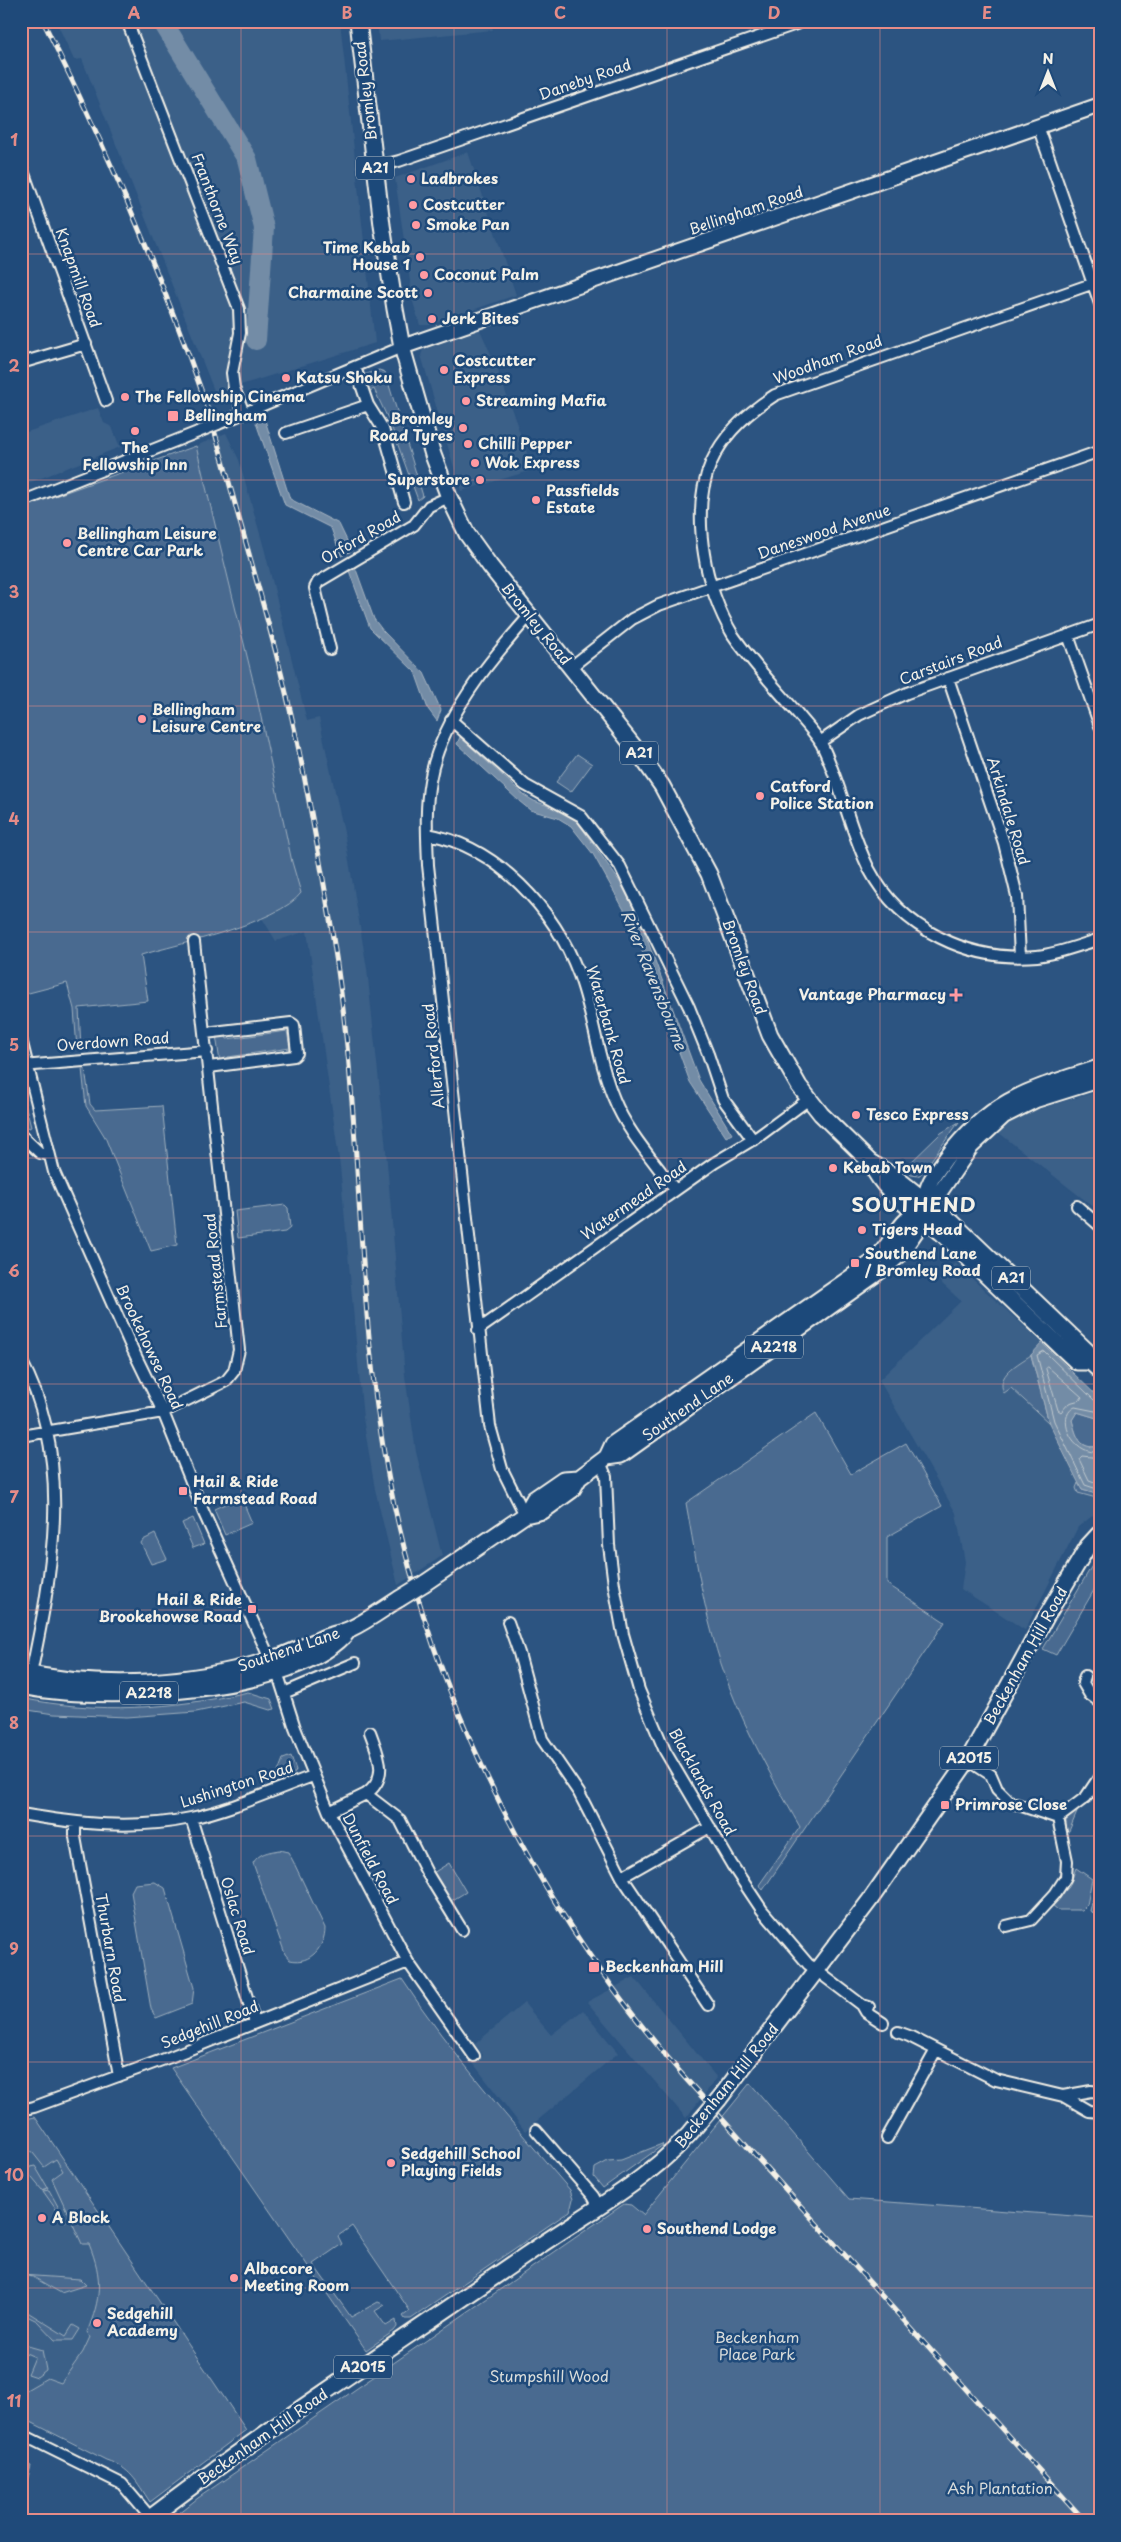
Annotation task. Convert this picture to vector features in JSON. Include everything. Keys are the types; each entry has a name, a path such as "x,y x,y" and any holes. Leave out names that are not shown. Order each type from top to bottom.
{"main road":[{"name":"Bromley Road","path":"358,21 388,273 402,347 433,455 449,498 473,542 640,753 672,804 717,892 770,1035 788,1071 809,1099 870,1162 895,1177 956,1226 1087,1351 1095,1367"},
{"name":"Bromley Road","path":"870,1162 878,1180 917,1215 944,1235 1077,1362 1095,1367"},
{"name":"Southend Lane","path":"26,1680 149,1682 273,1666 335,1634 349,1630 425,1583 526,1515 543,1511 572,1490 579,1478 604,1459 613,1444 729,1371 862,1277 884,1252 904,1222 917,1215 925,1200"},
{"name":"Beckenham Hill Road","path":"148,2519 298,2411 599,2207 663,2161 682,2144 818,1970 968,1760 1046,1618 1088,1546 1100,1533"}],"street":[{"name":"Franthorne Way","path":"127,21 240,309 240,333 232,373 234,388 244,413"},
{"name":"Daneby Road","path":"375,167 399,161 805,21"},
{"name":"Bellingham Road","path":"402,347 1100,105"},
{"path":"1038,126 1096,282 1100,304"},
{"name":"Knapmill Road","path":"21,165 106,401"},
{"name":"Woodham Road","path":"1096,282 775,395 744,417 712,460 700,497 700,532 712,586 733,635 820,742 869,869 883,891 897,906 920,927 948,942 985,955 1020,956 1054,953 1100,939"},
{"path":"21,363 86,344"},
{"path":"21,502 218,424 402,347"},
{"path":"355,367 368,404 383,429 404,502"},
{"path":"286,433 368,404"},
{"name":"Daneswood Avenue","path":"571,666 620,627 645,611 1100,451"},
{"name":"Orford Road","path":"330,649 315,588 318,582 414,525 429,506 449,498"},
{"name":"Allerford Road","path":"526,1515 502,1469 490,1426 429,875 427,805 430,779 451,720 486,669 530,615"},
{"name":"Carstairs Road","path":"820,742 866,712 907,693 1100,624"},
{"path":"1068,635 1100,726"},
{"name":"Arkindale Road","path":"948,678 1004,843 1017,896 1020,956"},
{"path":"451,720 525,785 581,816 620,866 689,1007 708,1054 723,1099 753,1140"},
{"name":"Waterbank Road","path":"427,834 441,836 493,862 514,878 553,924 579,974 591,1015 596,1043 614,1100 630,1127 675,1190"},
{"name":"Farmstead Road","path":"21,1436 163,1412 226,1381 234,1371 239,1356 194,942"},
{"path":"205,1033 291,1023 294,1025 297,1054 294,1056 209,1067"},
{"name":"Brookehowse Road","path":"21,1039 24,1065 49,1155 129,1342 163,1412 202,1511 273,1666"},
{"name":"Overdown Road","path":"24,1065 207,1051"},
{"path":"1100,1067 1031,1088 1014,1096 984,1116 960,1139 933,1176 925,1188 925,1200 938,1195 971,1147 1004,1116 1036,1100 1100,1080"},
{"name":"Watermead Road","path":"478,1330 675,1190 714,1163 753,1140 809,1099"},
{"path":"21,1135 40,1153 49,1155"},
{"path":"1077,1206 1100,1226"},
{"path":"21,1360 38,1401 47,1432 56,1500 54,1531 26,1680"},
{"name":"Blacklands Road","path":"604,1459 609,1545 614,1585 624,1634 640,1690 665,1751 762,1910 808,1964 866,2006 866,2012 883,2023"},
{"path":"508,1622 519,1653 542,1739 578,1793 622,1877 708,2005"},
{"path":"284,1693 355,1663"},
{"name":"Dunfield Road","path":"273,1666 313,1776 329,1812 408,1962 474,2056"},
{"path":"1085,1676 1083,1683 1090,1696 1100,1702"},
{"path":"329,1812 375,1788 382,1764 370,1732"},
{"path":"968,1760 991,1775 997,1789 1010,1802 1058,1818"},
{"name":"Lushington Road","path":"21,1814 75,1824 137,1824 191,1818 313,1776"},
{"path":"1058,1818 1086,1797 1100,1776"},
{"path":"366,1794 400,1820 427,1873 462,1930"},
{"name":"Oslac Road","path":"191,1818 255,2023"},
{"path":"1006,1926 1031,1920 1055,1894 1066,1877 1067,1861 1058,1818"},
{"name":"Thurbarn Road","path":"75,1824 78,1856 119,2076"},
{"path":"622,1877 710,1827"},
{"name":"Sedgehill Road","path":"21,2110 119,2076 408,1962"},
{"path":"899,2029 909,2036 996,2080 1063,2096 1089,2111 1100,2112"},
{"path":"887,2138 936,2050"},
{"path":"1063,2096 1091,2091 1100,2092"},
{"path":"536,2130 599,2207"},
{"path":"21,2434 122,2484 148,2519"}],"shaded area":[{"path":"56,21 340,21 375,343 215,393 82,59 74,60"},
{"path":"377,21 490,21 493,30 379,41"},
{"path":"468,152 516,295 429,325 420,325 413,302 395,178"},
{"path":"480,330 497,368 533,470 461,491 421,355 423,350"},
{"path":"98,408 104,423 112,427 120,447 21,486 21,434"},
{"path":"226,433 239,460 264,548 307,721 319,718 345,837 367,969 385,1139 405,1376 416,1452 442,1556 398,1585 375,1489 363,1418 340,1166 307,931 276,941 262,918 296,899 301,893 292,862 255,689 196,446"},
{"path":"1100,1091 1100,1212 998,1132 1014,1120 1035,1110"},
{"path":"955,1263 1042,1343 1031,1355 1049,1423 1078,1483 1076,1488 1078,1493 1100,1499 1100,1510 1078,1527 1025,1630 961,1589 965,1562 956,1513 879,1380 961,1301 939,1281"},
{"path":"634,1977 717,2078 686,2118 587,2002"},
{"path":"524,2003 551,2035 583,2010 618,2053 525,2131 473,2063 483,2055 475,2044"},
{"name":"Sedgehill Academy","path":"35,2117 246,2430 150,2502 130,2472 121,2465 106,2460 21,2417 21,2120"}],"green space":[{"path":"379,370 385,372 423,496 418,500 390,423 374,389 366,393 361,376"},
{"name":"Bellingham Leisure Centre","path":"196,446 255,689 292,862 301,893 289,904 272,914 250,923 141,955 148,1001 79,1008 81,1049 77,1049 74,1009 67,983 21,995 21,508"},
{"path":"577,754 592,764 571,792 556,782"},
{"path":"287,1031 290,1048 228,1057 228,1061 220,1062 216,1035 225,1034 227,1039"},
{"path":"82,1069 85,1069 90,1104 95,1110 162,1106 177,1245 151,1251 105,1137 86,1106"},
{"path":"21,1088 31,1127 29,1128 21,1120"},
{"path":"959,1122 921,1174 918,1176 911,1175 905,1168 941,1133"},
{"path":"285,1205 288,1208 290,1228 285,1232 238,1238 235,1211"},
{"path":"1031,1355 1049,1423 1011,1388 1004,1393 1002,1387 1005,1375 1014,1366"},
{"path":"1077,1412 1100,1419 1100,1446 1087,1446 1077,1436 1072,1420"},
{"path":"816,1413 851,1474 906,1443 942,1506 887,1537 887,1584 945,1622 763,1890 759,1885 800,1827 750,1735 729,1687 705,1604 686,1503"},
{"path":"1078,1483 1082,1490 1100,1495 1100,1499 1078,1493 1076,1488"},
{"path":"241,1497 252,1523 225,1535 214,1509"},
{"path":"193,1518 204,1544 193,1548 182,1523"},
{"path":"155,1534 167,1559 151,1564 141,1543"},
{"path":"1100,1552 1100,1586 1097,1585 1056,1655 1043,1649"},
{"path":"248,1692 271,1699 275,1709 270,1710 244,1702 196,1712 127,1717 54,1714 21,1709 21,1698 49,1703 106,1708 163,1706"},
{"path":"291,1756 296,1770 295,1773 280,1780 278,1772 283,1759"},
{"path":"1078,1810 1069,1831 1066,1832 1066,1820"},
{"path":"279,1850 288,1852 325,1928 319,1947 315,1953 304,1960 290,1960 285,1954 253,1863 261,1855"},
{"path":"449,1863 466,1892 451,1901 433,1873"},
{"path":"1076,1868 1092,1879 1087,1905 1082,1910 1058,1910 1052,1905 1069,1887"},
{"path":"155,1882 165,1888 194,1988 192,2004 156,2018 151,2009 131,1892 135,1884"},
{"path":"1097,1882 1100,1883 1100,1917 1090,1911"},
{"name":"Sedgehill School Playing Fields","path":"402,1979 461,2061 570,2190 573,2199 570,2211 411,2319 405,2319 403,2316 410,2311 352,2226 338,2236 342,2244 313,2264 351,2317 378,2302 385,2305 375,2311 386,2326 396,2320 397,2327 394,2331 366,2350 171,2068"},
{"name":"Beckenham Place Park","path":"750,2083 849,2199 1100,2218 1100,2521 169,2521 198,2498 624,2204 631,2205 643,2215"},
{"name":"Sedgehill Academy","path":"35,2117 246,2430 150,2502 137,2482 121,2467 21,2417 21,2393 47,2378 61,2383 83,2352 90,2337 87,2332 95,2309 99,2288 97,2267 89,2244 82,2244 52,2179 63,2171 56,2159 44,2167 33,2153 21,2144 21,2120"},
{"path":"662,2144 603,2188 594,2177 595,2168 608,2161 621,2160"},
{"path":"35,2166 48,2188 42,2190 27,2172 30,2167"},
{"path":"49,2190 66,2221 65,2222 43,2191"},
{"path":"21,2275 80,2279 86,2285 61,2293 33,2277"},
{"path":"21,2308 66,2336 73,2325 80,2329 73,2340 55,2340 37,2321 21,2313"},
{"path":"21,2337 28,2346 42,2350 46,2370 37,2377 28,2374 35,2357 21,2351"},
{"path":"21,2462 31,2466 26,2485 21,2489"}],"water":[{"path":"264,417 290,499 339,524 352,551 341,556 331,528 285,505 255,420"},
{"path":"354,564 374,619 383,631 424,673 441,710 437,721 428,709 415,672 370,628 348,568"},
{"path":"460,737 524,795 534,801 560,810 577,821 620,882 640,920 699,1080 732,1134 726,1137 690,1082 632,924 593,854 571,826 558,818 530,810 519,801 457,744"},
{"path":"1042,1343 1100,1399 1100,1419 1077,1412 1072,1420 1077,1436 1083,1444 1093,1447 1100,1446 1100,1495 1082,1490 1049,1423 1031,1355"}],"waterway":[{"name":"River Ravensbourne","path":"162,21 247,159 264,228 256,340"}],"railway":[{"path":"43,21 109,159 186,347 218,442 281,672 307,788 339,978 351,1087 363,1268 379,1421 396,1512 419,1601 449,1688 485,1772 527,1854 575,1932 628,2008 686,2079 1085,2521"}],"place":[{"name":"Ladbrokes","path":"411,179"},
{"name":"Costcutter","path":"413,205"},
{"name":"Smoke Pan","path":"416,225"},
{"name":"Time Kebab House 1","path":"420,257"},
{"name":"Coconut Palm","path":"424,275"},
{"name":"Charmaine Scott","path":"428,293"},
{"name":"Jerk Bites","path":"432,319"},
{"name":"Costcutter Express","path":"444,370"},
{"name":"Katsu Shoku","path":"286,378"},
{"name":"The Fellowship Cinema","path":"125,397"},
{"name":"Streaming Mafia","path":"466,401"},
{"name":"Bellingham","path":"173,416"},
{"name":"Bromley Road Tyres","path":"463,428"},
{"name":"The Fellowship Inn","path":"135,431"},
{"name":"Chilli Pepper","path":"468,444"},
{"name":"Wok Express","path":"475,463"},
{"name":"Superstore","path":"480,480"},
{"name":"Passfields Estate","path":"536,500"},
{"name":"Bellingham Leisure Centre Car Park","path":"67,543"},
{"name":"Bellingham Leisure Centre","path":"142,719"},
{"name":"Catford Police Station","path":"760,796"},
{"name":"Vantage Pharmacy","path":"956,995"},
{"name":"Tesco Express","path":"856,1115"},
{"name":"Kebab Town","path":"833,1168"},
{"name":"Tigers Head","path":"862,1230"},
{"name":"Southend Lane / Bromley Road","path":"855,1263"},
{"name":"Hail & Ride Farmstead Road","path":"183,1491"},
{"name":"Hail & Ride Brookehowse Road","path":"252,1609"},
{"name":"Primrose Close","path":"945,1805"},
{"name":"Beckenham Hill","path":"594,1967"},
{"name":"Sedgehill School Playing Fields","path":"391,2163"},
{"name":"A Block","path":"42,2218"},
{"name":"Southend Lodge","path":"647,2229"},
{"name":"Albacore Meeting Room","path":"234,2278"},
{"name":"Sedgehill Academy","path":"97,2323"}],"district":[{"name":"SOUTHEND","path":"914,1205"}],"park label":[{"name":"Stumpshill Wood","path":"549,2377"},
{"name":"Ash Plantation","path":"1000,2489"}]}
